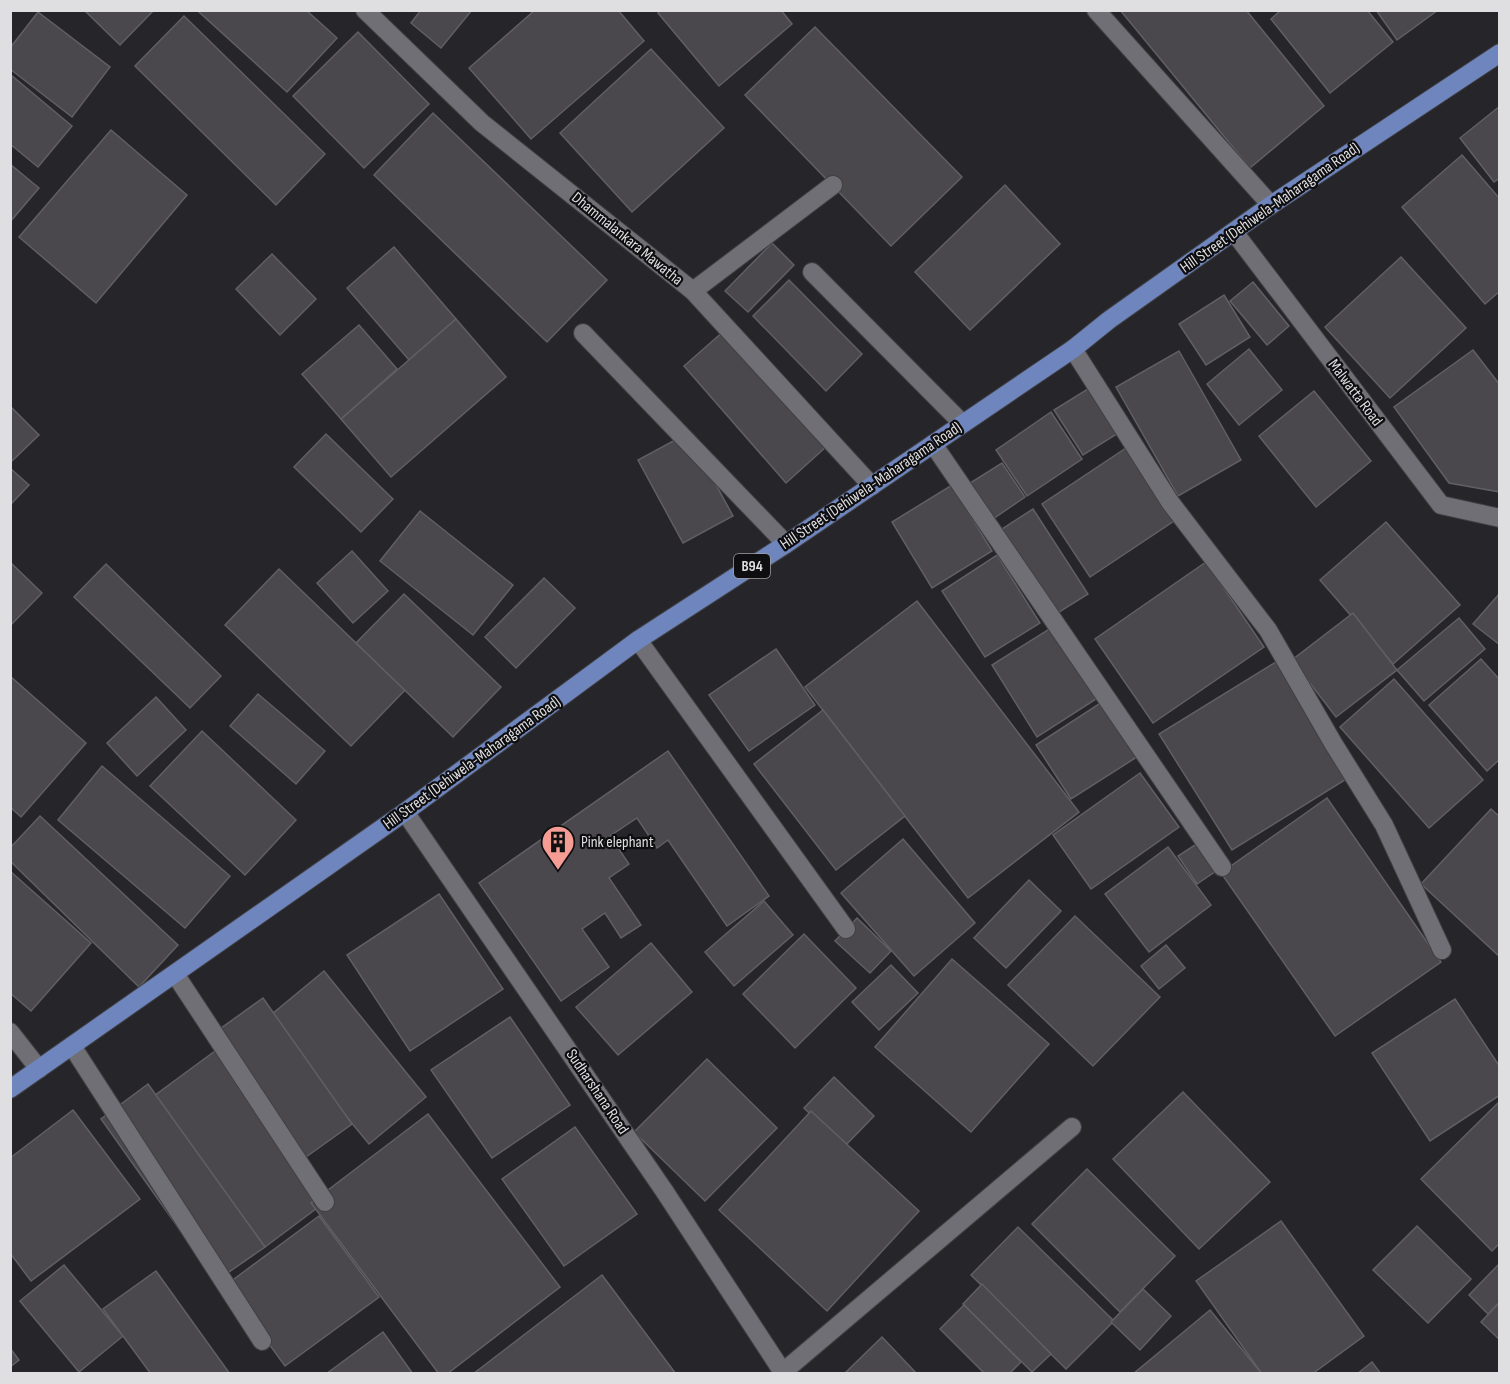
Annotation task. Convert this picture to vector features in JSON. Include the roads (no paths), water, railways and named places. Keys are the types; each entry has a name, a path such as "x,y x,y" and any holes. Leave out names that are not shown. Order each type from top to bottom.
{"main road":[{"name":"Hill Street (Dehiwela-Maharagama Road)","path":"10,1089 405,812 638,640 872,486 1073,349 1109,320 1271,205 1500,53"}],"street":[{"name":"Dhammalankara Mawatha","path":"365,10 482,123 693,291 872,486"},
{"path":"1096,10 1271,205"},
{"path":"693,291 833,185"},
{"name":"Malwatta Road","path":"1234,232 1441,506 1500,518"},
{"path":"812,272 963,423"},
{"path":"583,333 786,544"},
{"path":"1073,349 1170,502 1268,630 1333,743 1384,825 1442,950"},
{"path":"933,444 1222,867"},
{"path":"638,640 846,929"},
{"name":"Sudharshana Road","path":"405,812 665,1192 783,1373"},
{"path":"175,974 325,1202"},
{"path":"10,1032 39,1069"},
{"path":"72,1046 262,1341"},
{"path":"783,1373 1072,1127"}],"place":[{"name":"Pink elephant","path":"558,871"}]}
